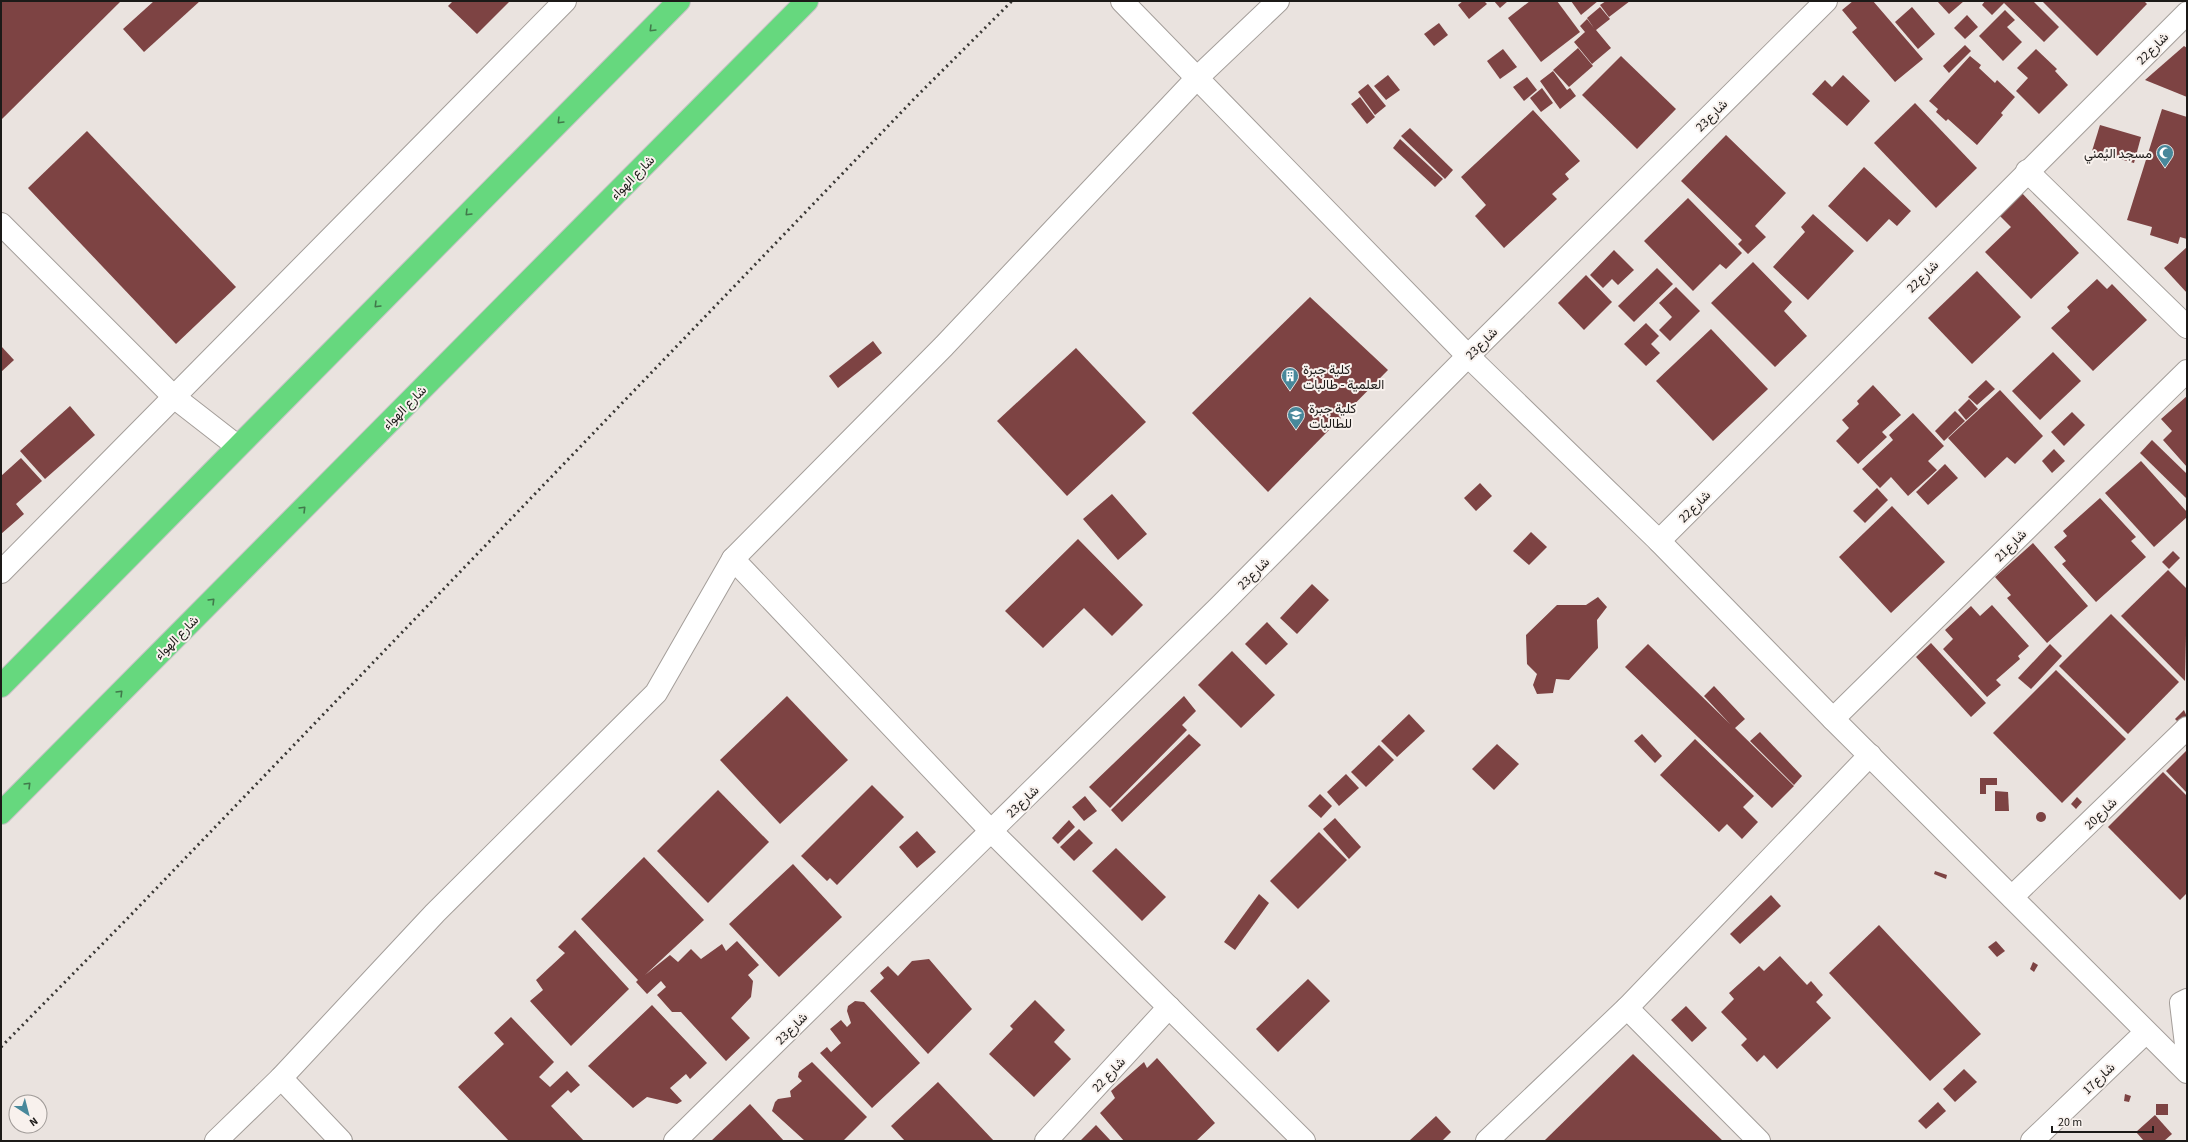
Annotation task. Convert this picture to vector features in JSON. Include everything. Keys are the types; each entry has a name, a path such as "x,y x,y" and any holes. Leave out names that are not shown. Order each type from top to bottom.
{"highway":[{"name":"شارع الهواء","path":"1,813 807,1"},
{"path":"1,686 670,4"}],"street":[{"path":"1,572 565,1"},
{"path":"1122,1 1468,356 1659,541 1834,719 2187,1072"},
{"path":"216,1141 281,1078 436,912 656,693 733,559 944,346 1197,78 1278,1"},
{"name":"شارع23","path":"675,1141 1215,612 1468,356 1826,1"},
{"path":"2182,1 2187,6"},
{"name":"شارع22","path":"1659,541 2027,171 2187,13"},
{"path":"2027,171 2187,327"},
{"path":"1,224 174,397 237,446"},
{"name":"شارع21","path":"1834,719 2187,370"},
{"path":"733,559 992,831 1304,1141"},
{"name":"شارع20","path":"2012,897 2187,728"},
{"path":"1488,1141 1627,1008 1870,755"},
{"path":"2187,1000 2182,1002 2187,1053"},
{"name":"شارع 22","path":"1046,1141 1169,1007"},
{"path":"1627,1008 1759,1141"},
{"name":"شارع17","path":"2032,1141 2146,1032"},
{"path":"281,1078 341,1141"}],"building":[{"path":"1,1 121,1 1,120"},
{"path":"154,1 200,1 144,52 123,29"},
{"path":"453,1 510,1 477,34 448,6"},
{"path":"1463,1 1484,1 1487,4 1469,19 1458,5"},
{"path":"1494,1 1508,1 1500,8"},
{"path":"1530,1 1557,1 1580,32 1541,62 1508,18"},
{"path":"1571,1 1598,1 1581,15"},
{"path":"1606,1 1630,1 1609,17 1600,5"},
{"path":"1853,1 1873,1 1923,59 1895,82 1852,32 1857,28 1842,10"},
{"path":"1937,1 1964,1 1949,14"},
{"path":"1985,1 2033,1 2059,27 2044,42 2004,3 1992,15 1982,5"},
{"path":"2042,1 2144,1 2147,4 2097,56"},
{"path":"1600,7 1610,19 1596,30 1611,48 1592,64 1574,42 1585,32 1580,26 1587,19 1594,28 1587,18"},
{"path":"1912,7 1935,34 1918,49 1895,22"},
{"path":"2005,10 2015,20 2007,27 2022,42 2003,61 1979,36"},
{"path":"1967,15 1978,27 1965,39 1954,28"},
{"path":"1439,23 1448,35 1434,46 1424,34"},
{"path":"1965,45 1971,51 1949,73 1943,66"},
{"path":"2184,46 2187,48 2187,97 2145,80"},
{"path":"1578,48 1593,66 1569,87 1553,70"},
{"path":"1503,49 1517,67 1500,79 1487,61"},
{"path":"2036,49 2057,69 2055,71 2068,85 2039,114 2016,91 2028,78 2017,68"},
{"path":"1621,56 1676,109 1637,149 1582,95"},
{"path":"1970,56 1981,65 1979,68 1995,83 1997,80 2015,97 2001,113 2003,115 1977,145 1948,119 1946,121 1936,112 1938,109 1929,101"},
{"path":"1553,71 1567,90 1570,88 1576,96 1560,109 1540,81"},
{"path":"1388,75 1400,90 1386,100 1374,86"},
{"path":"1843,75 1870,101 1847,126 1812,94 1825,80 1832,87"},
{"path":"1527,77 1537,90 1524,101 1513,87"},
{"path":"1368,84 1386,106 1375,115 1358,92"},
{"path":"1542,88 1553,103 1541,112 1530,98"},
{"path":"1360,97 1375,117 1367,124 1351,104"},
{"path":"1915,103 1977,168 1936,208 1874,143"},
{"name":"مسجد اليُمني","path":"2162,109 2187,117 2187,239 2180,237 2178,244 2150,235 2152,227 2127,220"},
{"path":"1533,110 1580,161 1565,174 1569,179 1552,194 1557,199 1504,248 1475,216 1486,205 1461,177"},
{"path":"2100,125 2141,137 2134,163 2092,151"},
{"path":"1410,128 1453,170 1445,179 1401,136"},
{"path":"87,131 236,287 176,344 28,188"},
{"path":"1726,135 1786,193 1755,226 1766,237 1748,254 1738,244 1742,240 1681,181"},
{"path":"1400,139 1443,179 1435,187 1393,148"},
{"path":"1864,167 1911,211 1897,226 1889,219 1867,242 1828,206"},
{"path":"2020,191 2079,253 2031,299 1985,252 2011,227 1997,213"},
{"path":"1688,198 1742,253 1726,269 1720,264 1693,291 1644,241"},
{"path":"1813,214 1854,251 1808,300 1773,267 1805,232 1801,227"},
{"path":"2187,247 2187,293 2164,268"},
{"path":"1614,250 1634,270 1618,285 1612,279 1603,288 1590,275"},
{"path":"1753,262 1792,302 1784,311 1807,336 1775,367 1711,303"},
{"path":"1657,268 1673,284 1634,322 1618,306"},
{"path":"1977,271 2021,317 1972,364 1928,318"},
{"path":"1586,275 1612,302 1584,330 1558,303"},
{"path":"2097,279 2107,289 2112,284 2147,320 2093,371 2051,328 2070,311 2067,307"},
{"path":"1676,287 1700,311 1670,341 1659,330 1672,317 1659,303"},
{"name":"كلية جبرة العلمية - طالبات","path":"1310,297 1388,370 1268,492 1192,413"},
{"path":"1646,323 1659,336 1651,344 1660,353 1646,366 1624,344"},
{"path":"1711,329 1768,389 1713,441 1656,381"},
{"path":"873,341 882,353 838,388 829,376"},
{"path":"1,346 14,360 1,372"},
{"path":"1076,348 1146,422 1067,496 997,421"},
{"path":"2053,352 2081,381 2040,420 2012,391"},
{"path":"1986,380 1995,389 1977,405 1968,397"},
{"path":"1873,385 1901,415 1882,432 1887,437 1858,464 1836,441 1849,428 1842,420 1859,404 1857,401"},
{"path":"2000,390 2043,436 2015,464 2007,457 1985,478 1948,438"},
{"path":"2187,396 2187,467 2163,440 2172,431 2161,419"},
{"path":"1969,399 1978,409 1966,420 1958,410"},
{"path":"70,406 95,435 45,479 20,451"},
{"path":"1955,411 1965,421 1944,441 1935,431"},
{"path":"2072,412 2085,425 2064,446 2051,432"},
{"path":"1913,413 1944,446 1928,461 1937,470 1908,496 1891,477 1880,488 1862,469 1893,440 1889,435"},
{"path":"2152,440 2187,474 2187,499 2140,453"},
{"path":"2054,449 2065,461 2052,473 2042,461"},
{"path":"21,458 42,481 16,504 24,514 1,534 1,476"},
{"path":"2141,461 2187,512 2187,517 2154,547 2105,493"},
{"path":"1945,464 1958,478 1928,505 1916,492"},
{"path":"1480,483 1492,496 1476,511 1464,498"},
{"path":"1877,488 1888,500 1865,523 1853,511"},
{"path":"1112,494 1147,534 1118,560 1083,519"},
{"path":"2100,498 2136,537 2131,541 2146,557 2096,602 2062,564 2066,561 2054,547 2067,536 2063,531"},
{"path":"1892,506 1945,562 1891,613 1839,557"},
{"path":"1531,532 1547,547 1529,565 1513,551"},
{"path":"1078,539 1143,605 1112,636 1084,608 1043,648 1005,611"},
{"path":"2033,543 2088,606 2047,643 2007,598 2011,595 1995,577"},
{"path":"2173,551 2180,558 2169,569 2162,562"},
{"path":"2168,570 2187,589 2185,681 2121,616"},
{"path":"1312,584 1329,600 1297,634 1280,618"},
{"path":"1598,597 1607,607 1597,620 1598,648 1569,680 1556,679 1553,693 1537,694 1533,685 1537,674 1527,664 1526,635 1557,605 1586,605"},
{"path":"1992,605 2029,646 2018,656 2020,659 1996,680 2001,685 1987,697 1943,649 1953,639 1945,630 1971,606 1980,616"},
{"path":"2111,614 2179,682 2128,734 2059,666"},
{"path":"1267,622 1288,644 1266,665 1245,644"},
{"path":"1931,643 1986,703 1971,717 1916,657"},
{"path":"1648,644 1730,724 1704,696 1714,686 1745,719 1735,728 1794,786 1772,808 1625,667"},
{"path":"2050,644 2062,656 2031,689 2018,678"},
{"path":"1232,651 1275,695 1241,728 1198,685"},
{"path":"2056,670 2126,739 2062,803 1993,733"},
{"path":"787,696 848,760 780,824 720,760"},
{"path":"1184,696 1196,711 1182,725 1187,730 1110,808 1089,787"},
{"path":"2184,710 2187,717 2180,724 2175,719"},
{"path":"1409,714 1425,731 1397,757 1381,741"},
{"path":"1760,732 1802,776 1794,785 1750,741"},
{"path":"1189,734 1201,745 1122,822 1111,810"},
{"path":"1642,734 1662,756 1655,763 1634,741"},
{"path":"1695,739 1754,796 1743,807 1758,822 1742,839 1727,824 1719,832 1660,775"},
{"path":"1497,744 1519,764 1494,790 1472,769"},
{"path":"1379,745 1394,760 1366,787 1351,772"},
{"path":"2187,750 2187,793 2166,771"},
{"path":"2163,772 2187,796 2187,893 2180,900 2108,827"},
{"path":"1346,774 1359,788 1339,806 1327,792"},
{"path":"1980,778 1997,778 1997,785 1986,785 1986,794 1980,794"},
{"path":"872,785 904,817 837,885 830,878 827,881 801,856"},
{"path":"718,790 769,842 708,903 657,851"},
{"path":"1995,791 2008,792 2009,811 1995,811"},
{"path":"1320,794 1332,806 1321,818 1308,806"},
{"path":"1085,796 1097,811 1084,821 1072,807"},
{"path":"2077,797 2082,802 2076,809 2071,804"},
{"path":"2039,812 2043,812 2045,813 2045,821 2039,822 2036,819 2036,815"},
{"path":"1335,818 1361,847 1349,859 1323,829"},
{"path":"1069,820 1075,827 1058,844 1052,838"},
{"path":"1079,829 1093,843 1074,861 1060,847"},
{"path":"917,831 936,852 917,868 899,847"},
{"path":"1319,832 1347,860 1298,909 1270,881"},
{"path":"1116,848 1166,897 1142,921 1092,871"},
{"path":"644,857 704,920 645,975 670,955 678,962 691,949 701,959 722,944 726,951 737,941 759,965 748,975 753,981 751,997 731,1018 750,1038 726,1061 681,1012 672,1012 657,995 666,987 661,981 647,994 636,982 638,980 581,919"},
{"path":"793,864 842,917 779,977 729,924"},
{"path":"1935,871 1947,875 1946,879 1934,874"},
{"path":"1259,894 1269,903 1235,950 1224,942"},
{"path":"1771,895 1781,906 1740,944 1730,934"},
{"path":"1879,925 1981,1034 1930,1081 1829,973"},
{"path":"575,930 629,989 571,1046 530,1001 543,990 536,980 565,953 558,947"},
{"path":"1996,941 2005,951 1997,957 1988,947"},
{"path":"1780,956 1807,985 1811,981 1823,995 1816,1002 1831,1018 1777,1069 1764,1055 1757,1062 1741,1045 1747,1039 1721,1012 1734,999 1729,993 1759,966 1764,971"},
{"path":"929,959 972,1009 928,1054 870,991 884,978 880,973 888,966 898,976 912,961"},
{"path":"2033,962 2038,965 2034,972 2030,969"},
{"path":"1308,979 1330,1001 1278,1052 1256,1029"},
{"path":"1035,1000 1065,1030 1054,1042 1071,1059 1034,1097 989,1054 1013,1029 1010,1026"},
{"path":"855,1001 864,1002 920,1063 872,1108 820,1053 827,1047 831,1052 841,1043 830,1029 841,1020 847,1027 851,1023 847,1011 848,1006"},
{"path":"652,1005 707,1063 690,1079 686,1074 670,1088 682,1101 677,1104 647,1097 633,1108 588,1066"},
{"path":"1686,1006 1707,1028 1692,1042 1671,1020"},
{"path":"511,1017 554,1062 539,1077 550,1087 567,1071 580,1085 571,1093 568,1090 551,1106 584,1141 509,1141 458,1087 504,1044 494,1033"},
{"path":"1633,1054 1723,1141 1544,1141"},
{"path":"1157,1058 1215,1123 1196,1141 1124,1141 1100,1113 1115,1098 1111,1091 1144,1062 1147,1068"},
{"path":"812,1062 867,1117 843,1141 805,1141 772,1111 775,1102 778,1099 791,1097 790,1091 802,1081 798,1077 799,1072"},
{"path":"1964,1069 1977,1082 1955,1102 1943,1089"},
{"path":"938,1082 994,1141 905,1141 891,1126"},
{"path":"2125,1094 2131,1096 2129,1102 2124,1101"},
{"path":"1938,1102 1946,1111 1926,1129 1918,1121"},
{"path":"750,1104 784,1141 711,1141"},
{"path":"2156,1104 2168,1104 2168,1115 2156,1115"},
{"path":"2155,1115 2172,1134 2164,1141 2144,1141 2136,1132"},
{"path":"1436,1116 1451,1132 1442,1141 1409,1141"},
{"path":"1096,1125 1111,1141 1080,1141"}],"railway":[{"path":"1,1047 125,921 915,98 1012,1"}],"place":[{"name":"مسجد اليُمني","path":"2165,168"},
{"name":"كلية جبرة العلمية - طالبات","path":"1290,391"},
{"name":"كلية جبرة للطالبات","path":"1296,430"}]}
